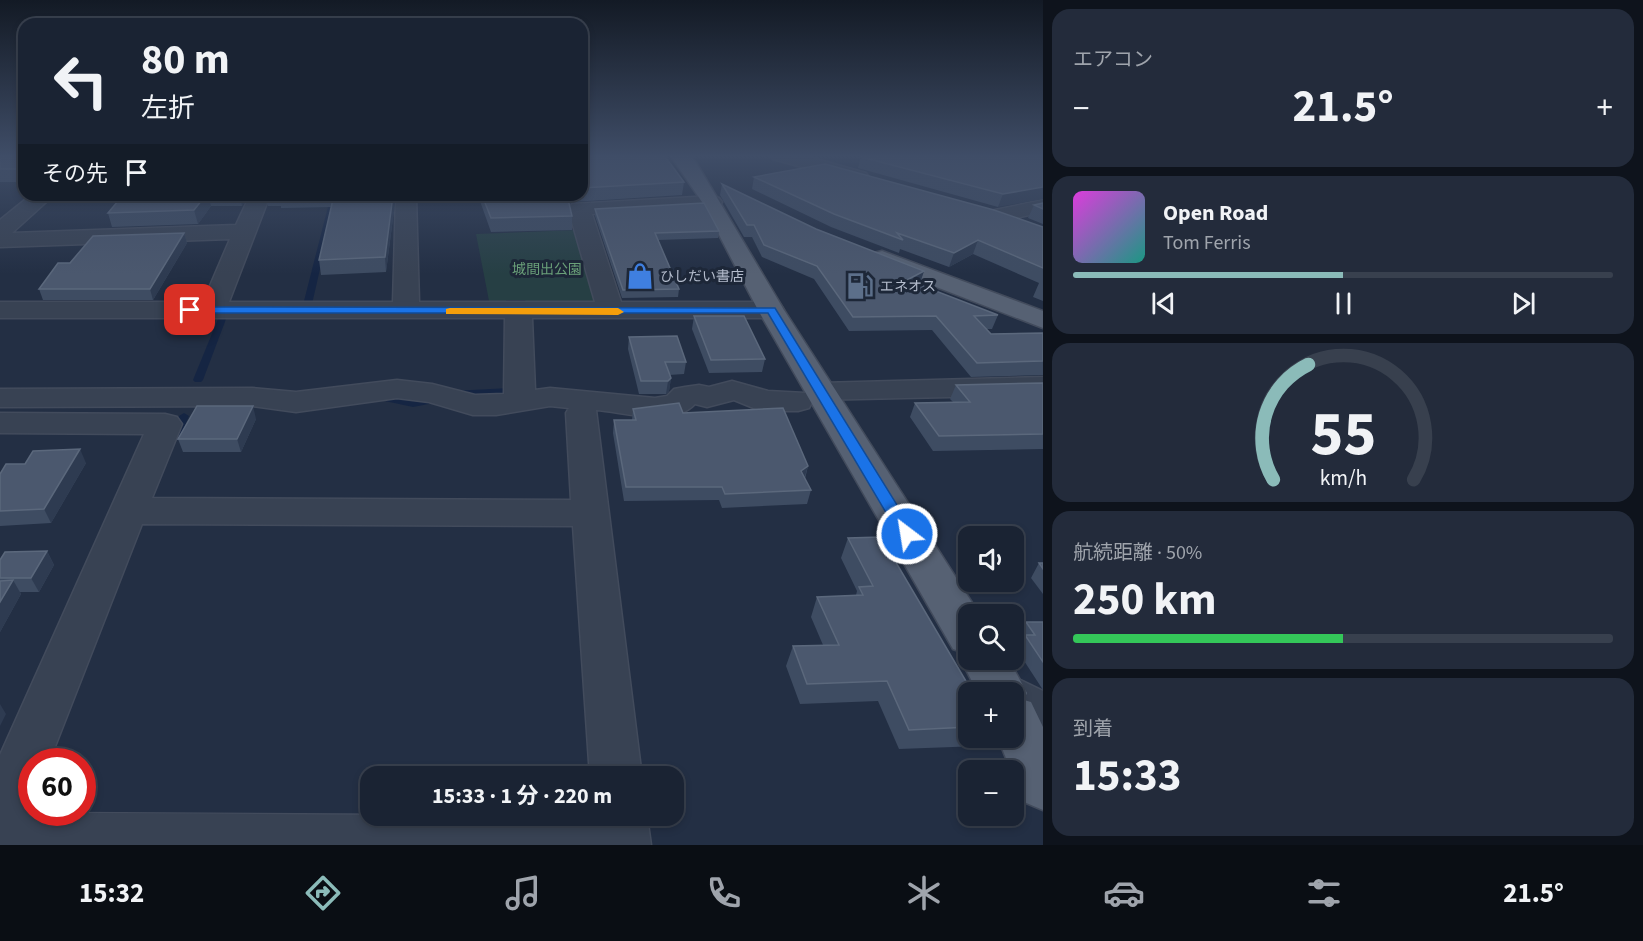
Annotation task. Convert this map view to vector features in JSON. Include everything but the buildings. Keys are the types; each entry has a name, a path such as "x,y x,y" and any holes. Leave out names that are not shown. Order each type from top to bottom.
{"main road":[{"path":"720,196 809,396 958,620"},
{"path":"856,248 1043,320"},
{"path":"1024,739 1043,784"}],"street":[{"path":"611,312 579,208 720,196"},
{"path":"0,231 37,201"},
{"path":"213,310 257,201"},
{"path":"406,201 406,311"},
{"path":"1034,230 988,213 1043,206"},
{"path":"0,240 244,232"},
{"path":"0,310 611,312 771,310"},
{"path":"518,311 519,391"},
{"path":"0,398 252,397 296,402 397,389 432,393 473,405 519,391 549,397 627,403 655,408 677,404 685,396 699,394 716,407 729,410 748,409 761,401 809,396 1043,386"},
{"path":"582,413 615,766"},
{"path":"0,423 165,424 0,817"},
{"path":"127,511 590,513"},
{"path":"1024,705 1043,718"},
{"path":"0,838 621,845 620,826"}],"green space":[{"name":"城間出公園","path":"577,230 599,303 527,306 525,300 506,300 507,306 490,306 476,234"}],"waterway":[{"path":"297,304 308,304 333,201"},
{"path":"198,380 222,319"},
{"path":"452,394 510,391"},
{"path":"375,396 413,404 435,400"},
{"path":"176,435 184,416"}],"slow traffic":[{"path":"450,311 618,312"}],"place":[{"name":"ひしだい書店","path":"640,276"},
{"name":"エネオス","path":"860,286"}],"route":[{"path":"190,310 588,312 771,310 907,534"}]}
